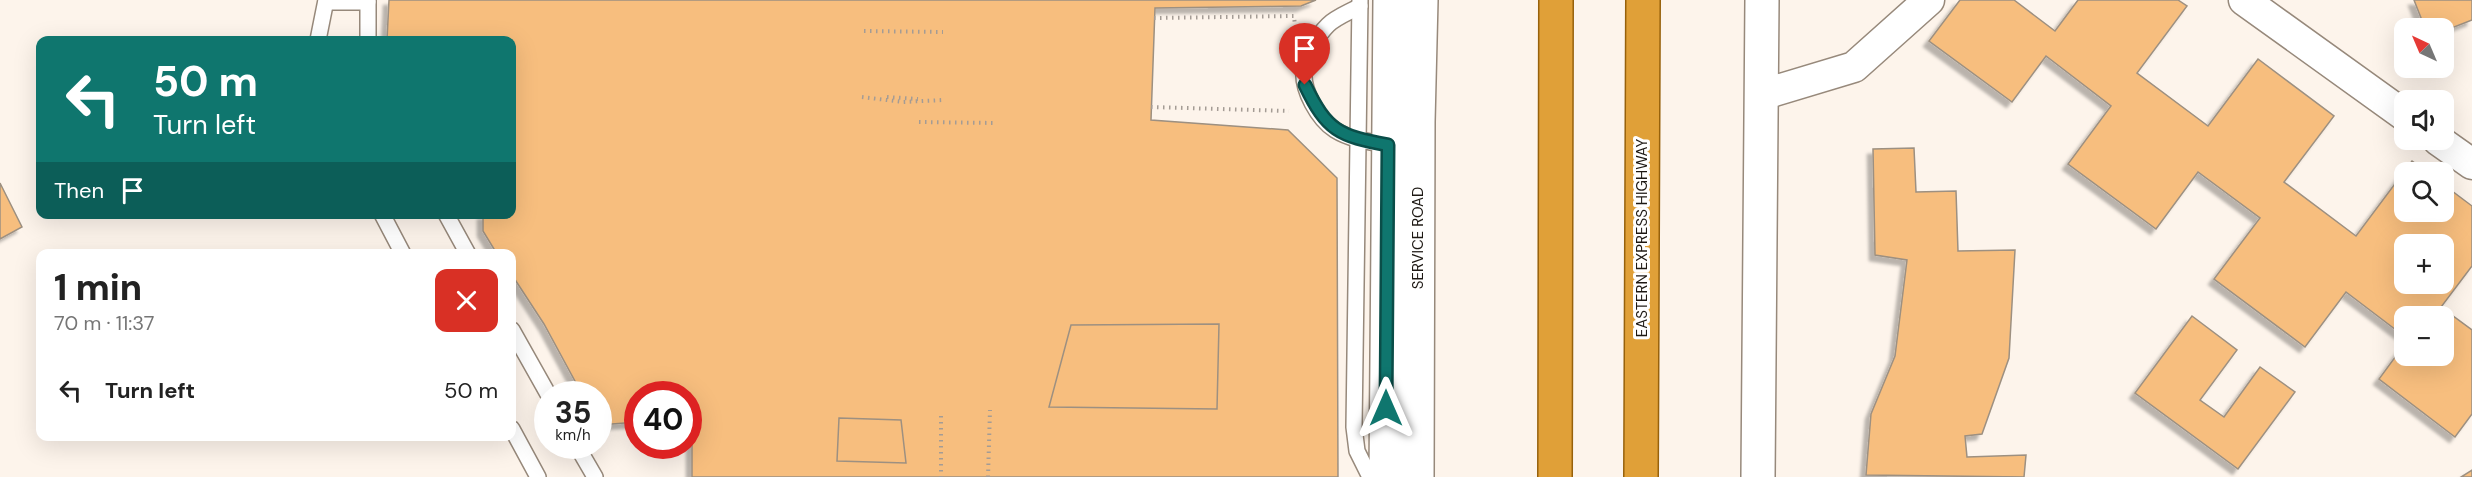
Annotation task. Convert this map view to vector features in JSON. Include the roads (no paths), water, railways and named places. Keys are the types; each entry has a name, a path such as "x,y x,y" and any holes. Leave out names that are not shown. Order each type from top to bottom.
{"highway":[{"path":"1555,477 1557,0"},
{"name":"EASTERN EXPRESS HIGHWAY","path":"1641,477 1643,0"}],"street":[{"name":"SERVICE ROAD","path":"1417,477 1418,122 1421,0"},
{"path":"1758,477 1762,0"},
{"path":"1761,95 1854,67 1929,0"},
{"path":"2244,0 2394,108"},
{"name":"SERVICE ROAD","path":"1370,2 1373,142 1388,248 1386,477"},
{"path":"2452,150 2472,164"}],"lane":[{"path":"319,36 326,1 368,1 368,36"},
{"path":"1370,2 1329,24 1312,49 1304,68 1305,85 1318,112 1334,129 1373,142 1355,241 1354,427 1357,451 1370,477"},
{"path":"385,219 400,249"},
{"path":"449,219 465,249"},
{"path":"1355,241 1388,248"},
{"path":"516,337 541,381"},
{"path":"516,436 538,477"},
{"path":"585,459 595,477"}]}
